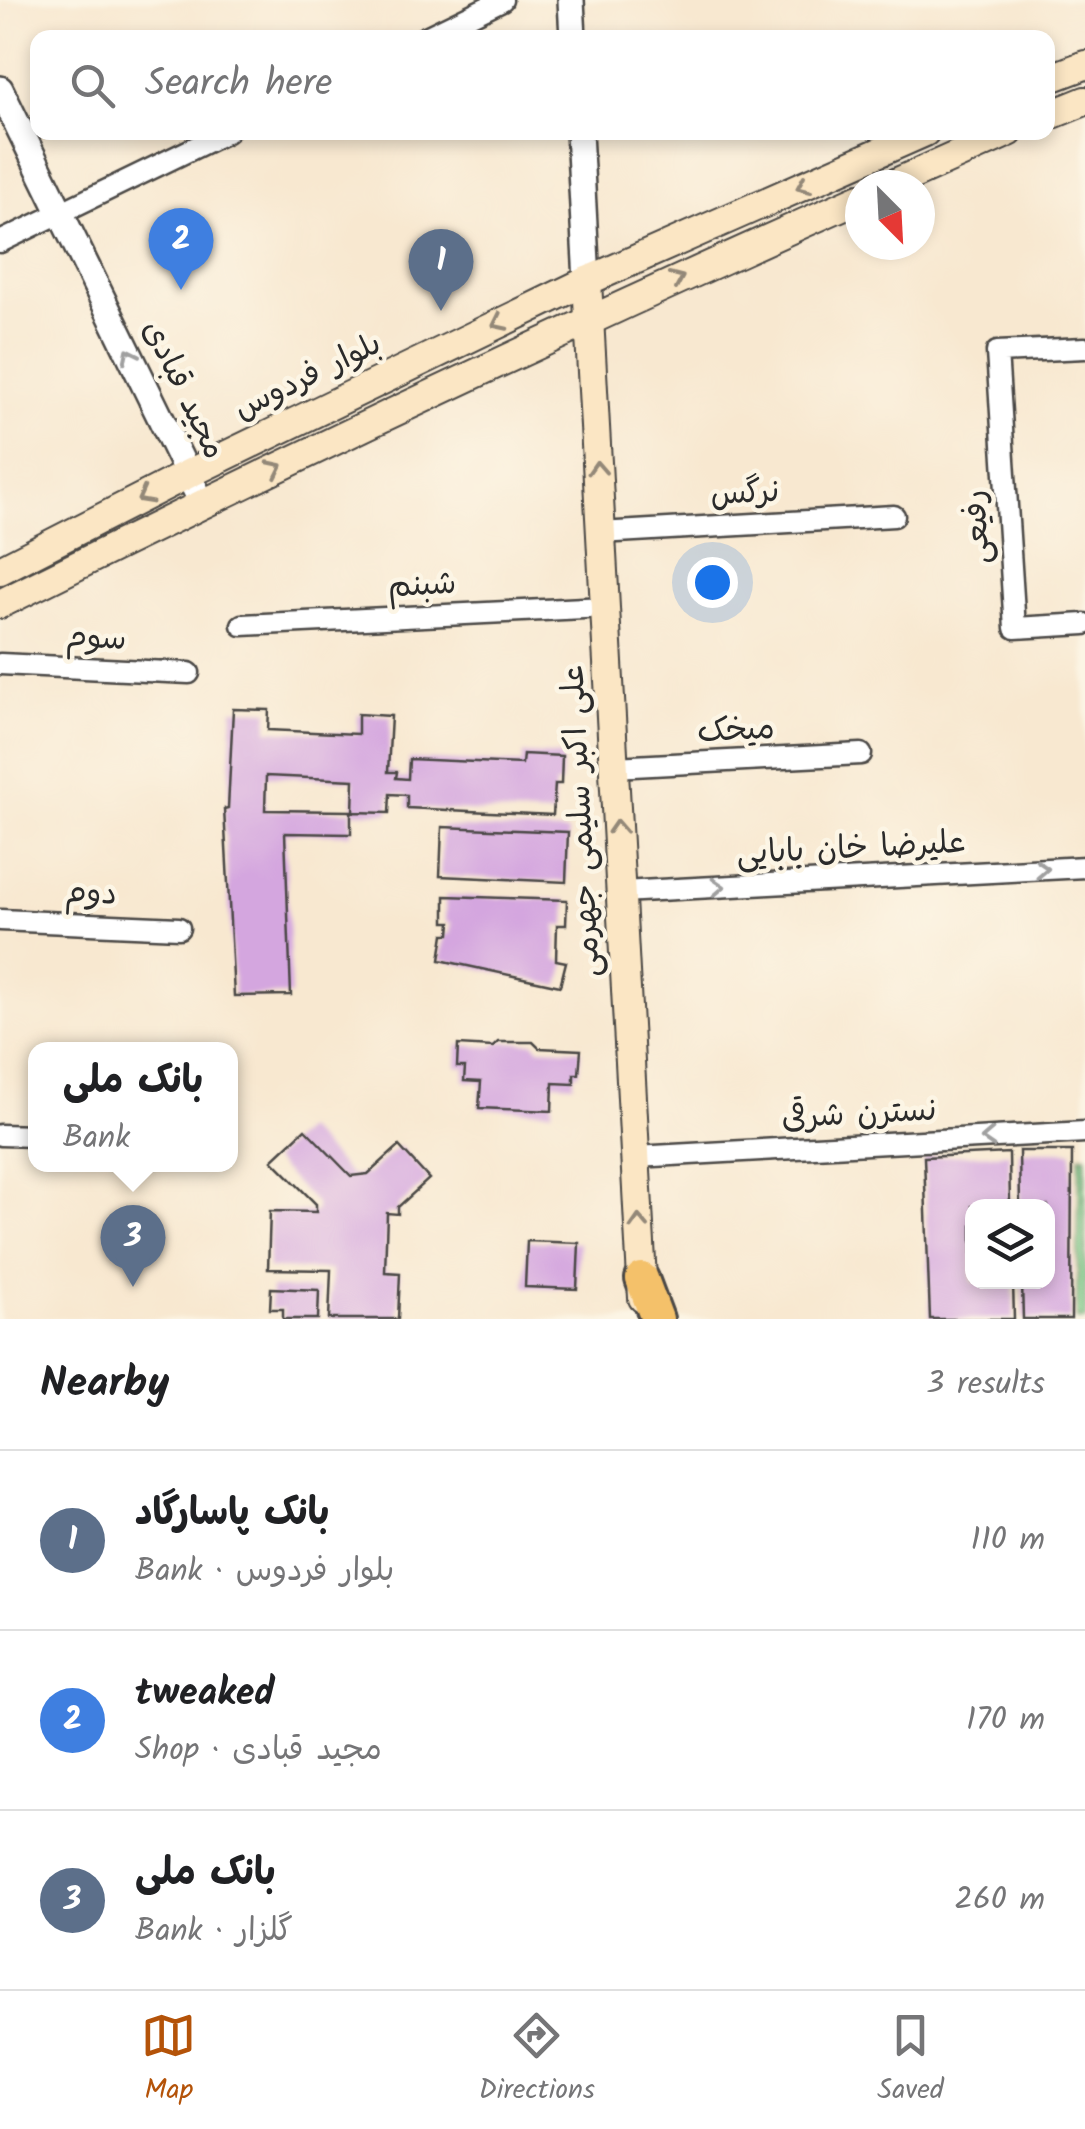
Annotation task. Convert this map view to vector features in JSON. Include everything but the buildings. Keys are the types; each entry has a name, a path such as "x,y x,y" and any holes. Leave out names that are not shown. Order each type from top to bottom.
{"main road":[{"path":"1055,77 1085,65"},
{"path":"1055,113 1085,102"},
{"name":"بلوار فردوس","path":"0,570 188,474 587,281 906,140"},
{"path":"924,170 992,140"},
{"name":"بلوار فردوس","path":"0,604 588,318 845,205"},
{"name":"علی اکبر سلیمی جهرمی","path":"587,281 644,1319"},
{"path":"642,1279 656,1319"}],"street":[{"path":"440,30 502,0"},
{"path":"571,0 573,30"},
{"name":"مجید قبادی","path":"0,90 202,503"},
{"path":"0,242 211,140"},
{"path":"579,140 587,281"},
{"name":"رفیعی","path":"1085,348 996,352 1015,628 1085,624"},
{"name":"نرگس","path":"600,533 894,516"},
{"name":"شبنم","path":"242,625 604,607"},
{"name":"سوم","path":"0,664 189,673"},
{"name":"میخک","path":"614,767 861,754"},
{"name":"علیرضا خان بابایی","path":"620,892 1085,867"},
{"name":"دوم","path":"0,920 180,928"},
{"name":"نسترن شرقی","path":"636,1157 1085,1132"},
{"path":"0,1134 28,1136"}],"green space":[{"path":"1080,1156 1085,1156 1085,1319 1077,1319"}],"place":[{"name":"tweaked","path":"181,290"},
{"name":"بانک پاسارگاد","path":"441,311"},
{"name":"بانک ملی","path":"133,1287"}]}
